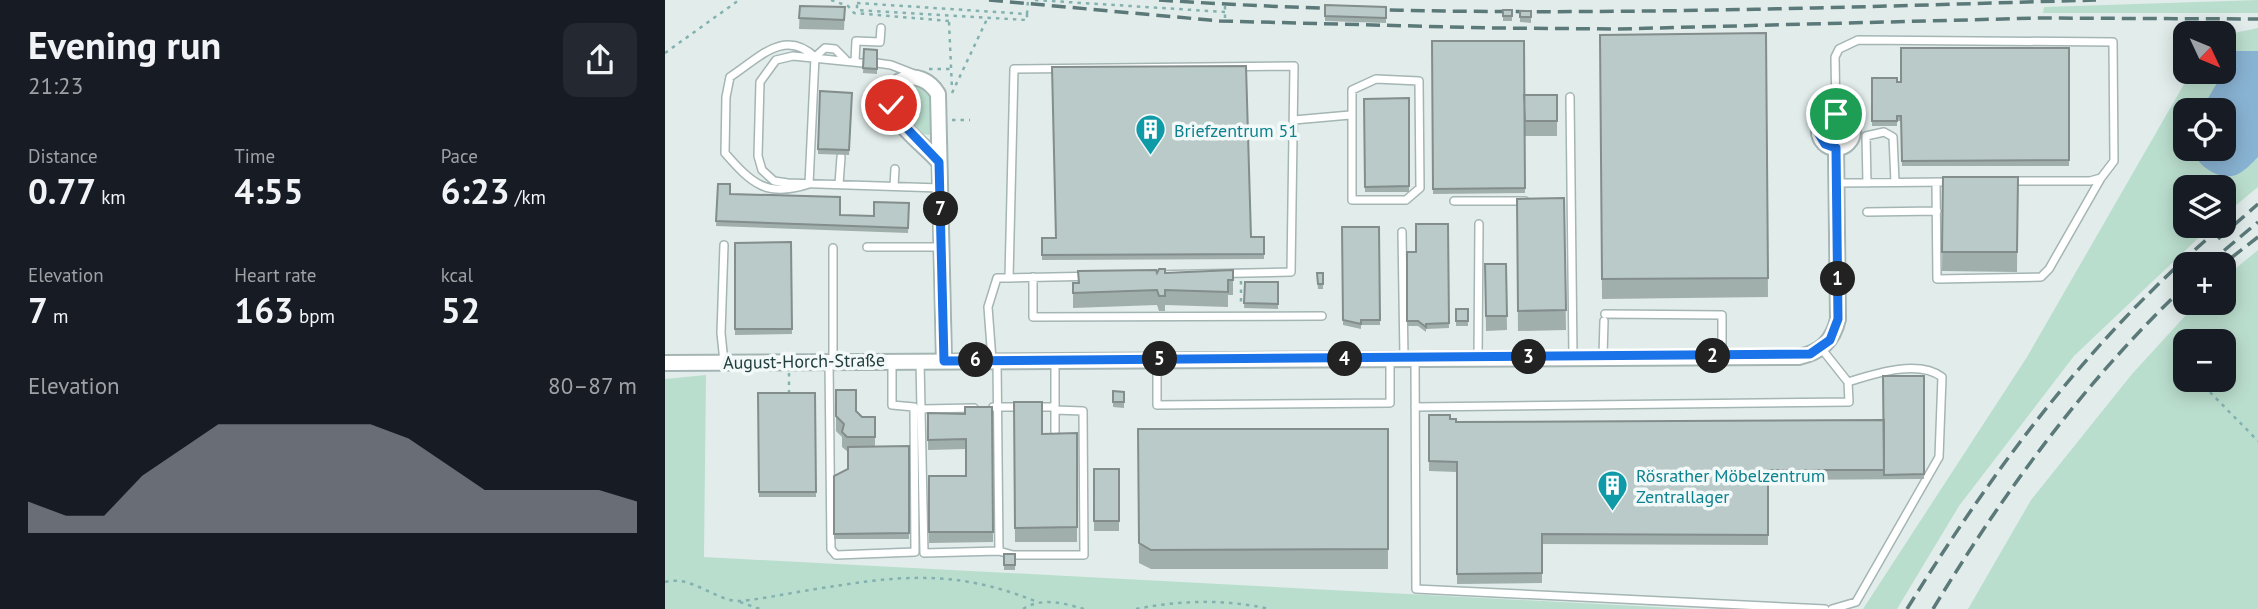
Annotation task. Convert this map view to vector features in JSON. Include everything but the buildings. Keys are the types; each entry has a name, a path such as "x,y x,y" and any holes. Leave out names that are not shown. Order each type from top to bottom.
{"street":[{"path":"939,162 896,117 891,105 892,93 897,84 918,76 927,79 947,94 939,162 944,361"},
{"path":"1836,114 1846,117 1853,131 1846,145 1836,148 1825,144 1819,134 1825,118 1836,114"},
{"path":"1821,348 1835,331 1838,319 1836,148"},
{"name":"August-Horch-Straße","path":"665,363 789,360 1799,357 1821,348"}],"lane":[{"path":"881,27 880,42 856,41 859,63 845,59 835,49 825,48 815,57 776,60 760,82 758,156 762,170 774,181 940,188"},
{"path":"1836,114 1835,57 1847,43 1858,40 2113,43 2114,161 2101,178 2049,269 2041,277 1937,279 1937,182"},
{"path":"802,45 815,57 809,184 792,189 772,190 745,176 725,153 726,97 730,77 778,46 802,45"},
{"path":"877,63 891,65 918,76"},
{"path":"999,551 997,407 988,307 997,278 1009,278 1067,276 1291,272 1294,66 1014,69 1009,278"},
{"path":"1376,79 1419,81 1420,188 1414,196 1406,200 1352,200 1350,116 1352,90 1376,79"},
{"path":"1570,97 1573,356"},
{"path":"1294,120 1350,116"},
{"path":"1867,183 1866,136 1884,132 1891,133 1893,137 1895,182"},
{"path":"839,184 841,157"},
{"path":"894,187 895,169"},
{"path":"2006,181 2101,178"},
{"path":"1837,183 1964,182"},
{"path":"1454,201 1532,201"},
{"path":"1558,201 1571,201"},
{"path":"1867,212 1937,211"},
{"path":"1478,358 1479,224"},
{"path":"1402,232 1403,358 1415,407 1416,589 1825,609"},
{"path":"724,245 721,333 725,362"},
{"path":"867,247 941,247"},
{"path":"833,248 831,549 836,555 999,551 1013,555 1084,555 1083,411 997,407 922,408"},
{"path":"1033,277 1033,317 1322,316"},
{"path":"1604,356 1604,318 1722,315 1722,356"},
{"path":"1415,407 1849,402 1848,382 1821,348"},
{"path":"1157,359 1157,405 1390,403 1403,358"},
{"path":"1055,359 1055,432"},
{"path":"892,360 892,405 914,407 915,552"},
{"path":"920,360 924,553"},
{"path":"1832,609 1856,602 1940,457 1942,377 1933,370 1880,372 1848,382"}],"path":[{"path":"665,53 739,0"},
{"path":"831,0 848,6 854,13 949,21"},
{"path":"1025,14 857,3 857,9 1027,20 1025,14 1028,0"},
{"path":"1035,0 1223,12"},
{"path":"1225,6 1225,18"},
{"path":"947,94 949,15"},
{"path":"947,94 988,18"},
{"path":"951,110 951,120 969,120"},
{"path":"1241,273 1241,316"},
{"path":"789,360 789,398"},
{"path":"2210,392 2258,441"},
{"path":"737,601 866,581 945,577 1011,591 1035,601 1065,603 1084,609"},
{"path":"665,582 677,580 760,609"},
{"path":"1136,609 1194,600 1234,601 1270,609"},
{"path":"1023,609 1035,601"}],"green space":[{"path":"2258,0 2258,13 2043,13 2044,7"},
{"path":"2258,28 2258,187 2236,205 2236,175 2173,175 2173,238 2198,238 2184,252 2173,252 2173,262 2074,356 1959,506 1897,609 1863,609 2027,357 2173,103 2173,161 2236,161 2236,98 2176,98 2184,84 2237,84 2237,32"},
{"path":"913,84 921,85 931,94 933,130 929,135 923,134 899,109 899,94"},
{"path":"2258,250 2258,609 1968,609 2031,500 2132,374 2173,329 2173,392 2236,392 2236,329 2173,329 2186,315 2236,315 2236,268"},
{"path":"706,375 704,557 1695,609 665,609 665,379"}],"water":[{"path":"2237,51 2258,51 2258,157 2236,175 2219,175 2199,161 2236,161 2236,98 2208,98 2216,84 2237,84"}],"railway":[{"path":"989,0 1220,21 1491,28 1618,29 2040,18 2258,19"},
{"path":"1159,0 1510,12 2096,0"},
{"path":"2218,239 2258,204"},
{"path":"2222,252 2258,222"},
{"path":"2236,254 2258,237"},
{"path":"1907,609 1976,503 2049,405 2130,313 2209,238"},
{"path":"1933,609 1989,522 2049,438 2114,359 2173,298"}],"place":[{"name":"Briefzentrum 51","path":"1151,157"},
{"name":"Rösrather Möbelzentrum Zentrallager","path":"1613,512"}],"route":[{"path":"891,105 896,117 939,162 944,361 1799,357 1810,354 1830,340 1838,319 1836,148 1825,144 1819,134 1819,128 1825,118 1836,114"}]}
